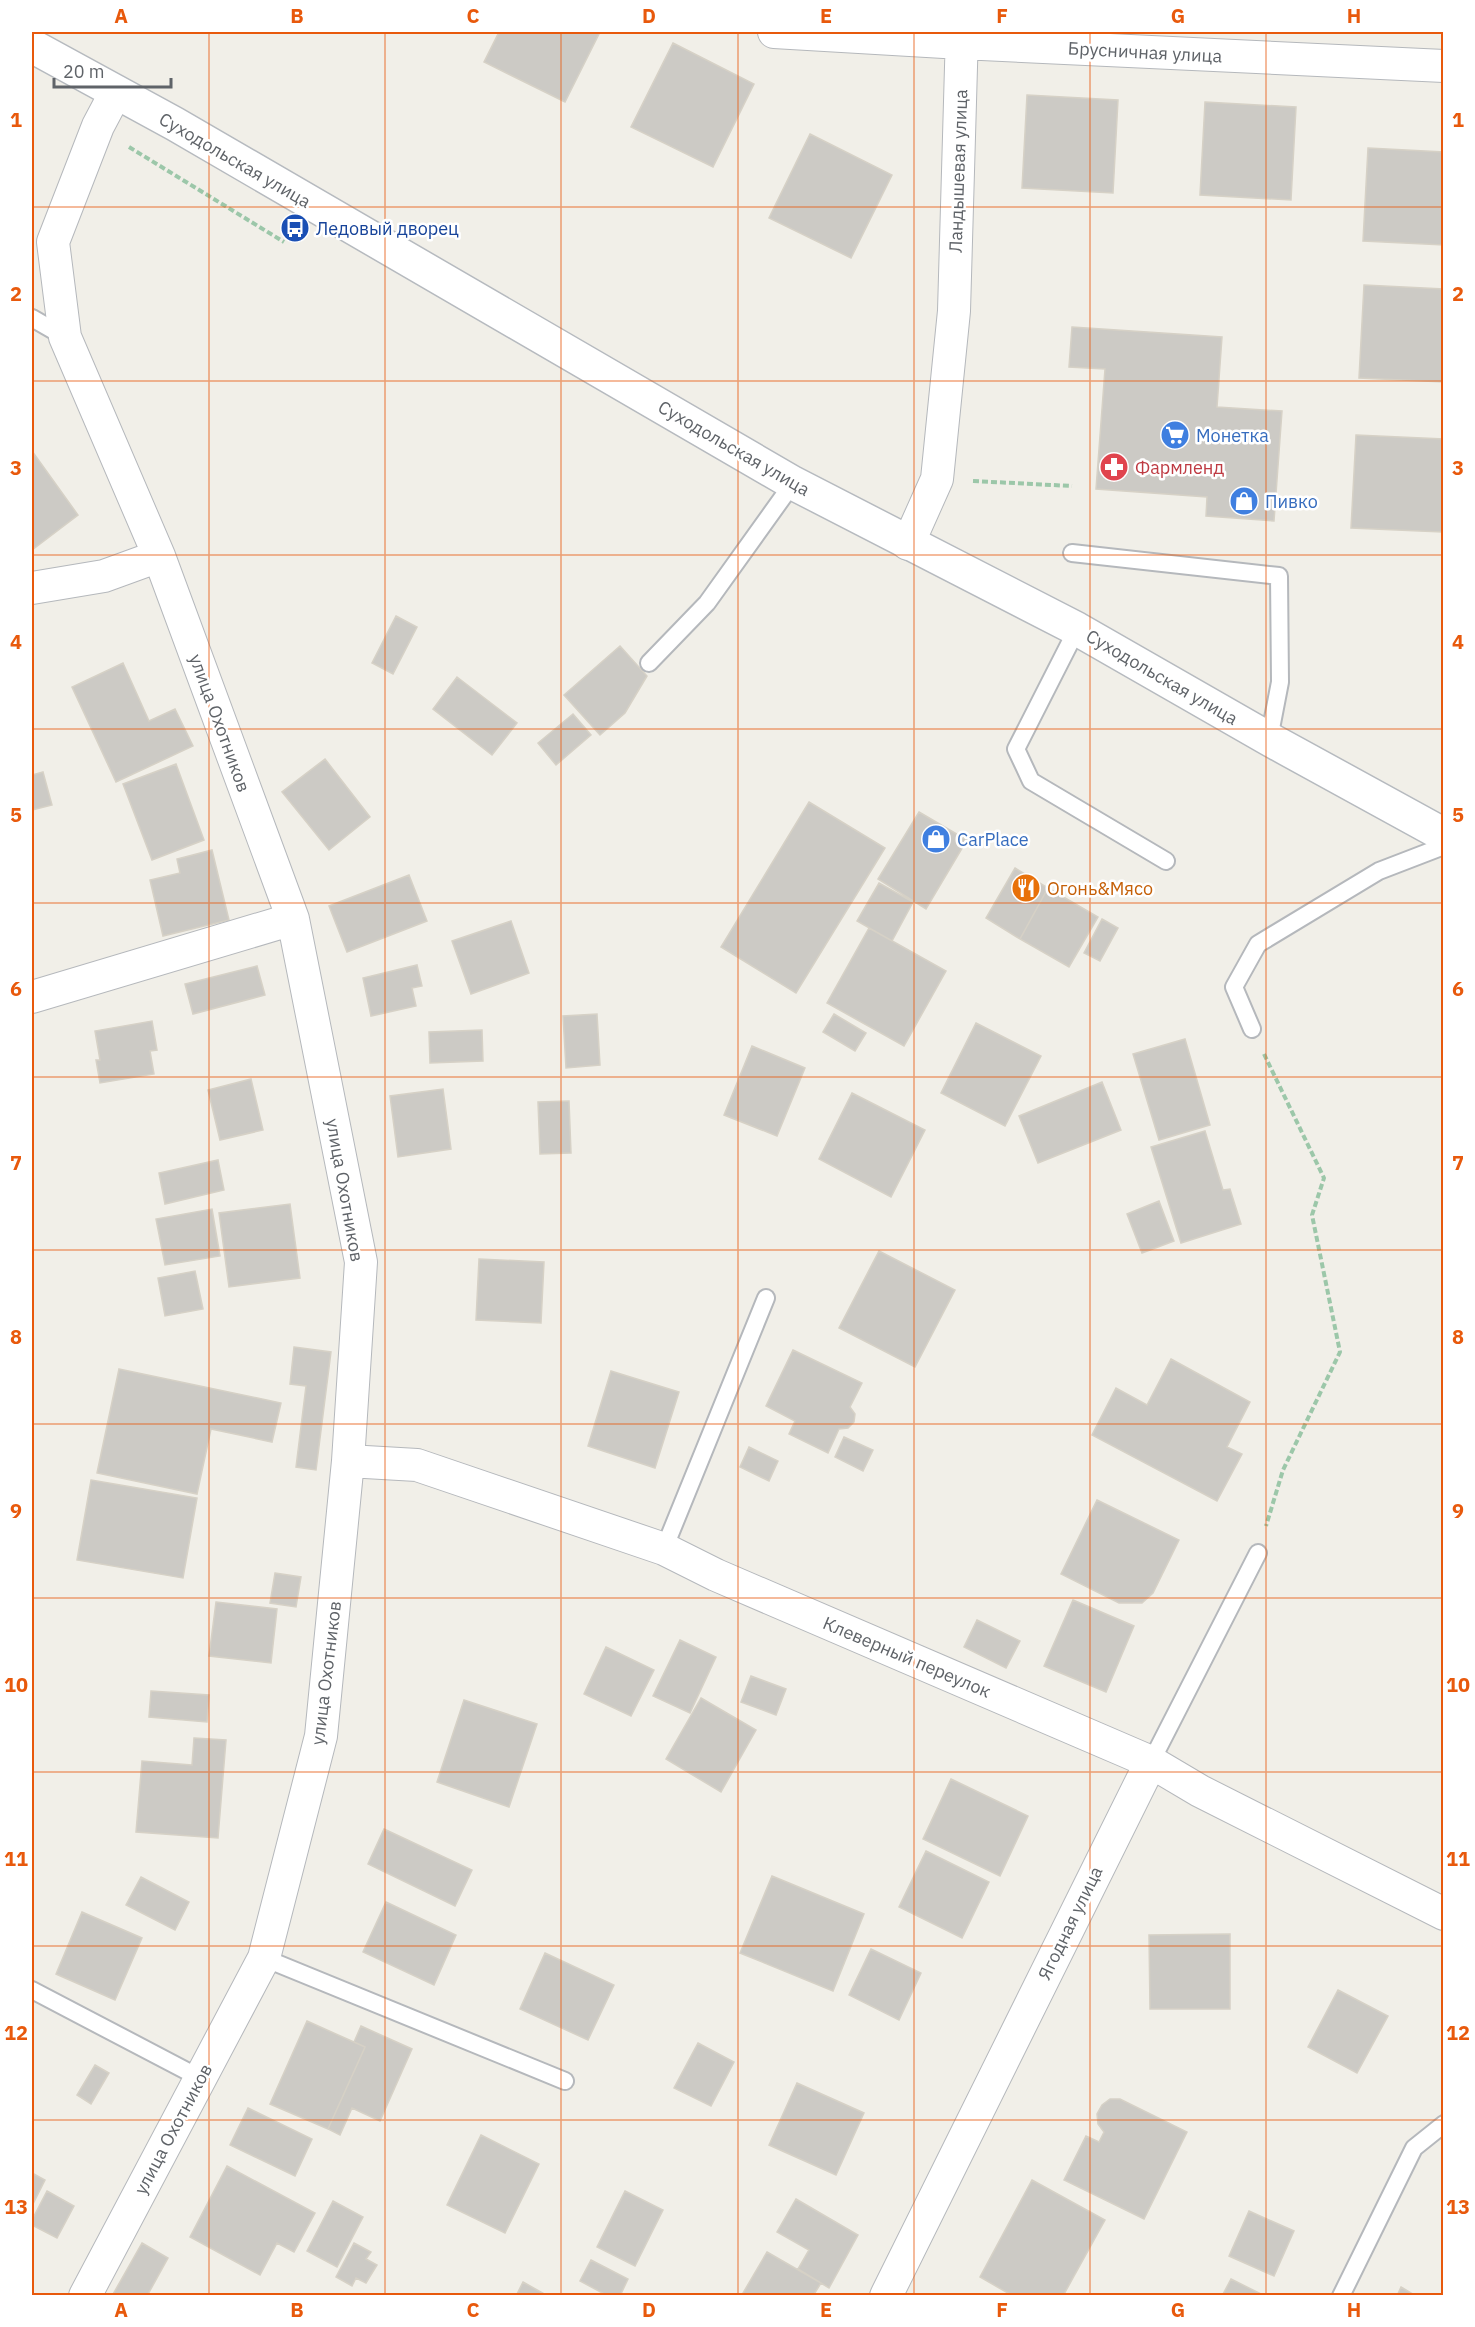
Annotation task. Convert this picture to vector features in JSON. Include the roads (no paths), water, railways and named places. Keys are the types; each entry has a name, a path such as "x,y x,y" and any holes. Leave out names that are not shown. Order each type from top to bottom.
{"main road":[{"name":"Суходольская улица","path":"32,46 175,124 793,483 1077,629 1443,835"}],"street":[{"name":"Брусничная улица","path":"774,32 962,37 1443,66"},
{"name":"Ландышевая улица","path":"908,544 937,479 954,311 962,37"},
{"name":"улица Охотников","path":"85,2295 264,1958 321,1736 348,1461 361,1262 293,919 159,556 64,337 53,242 98,126 116,92"},
{"path":"32,588 104,576 159,556"},
{"path":"32,997 293,919"},
{"name":"Клеверный переулок","path":"348,1461 417,1465 664,1549 727,1580 1151,1762 1200,1791 1443,1914"},
{"name":"Ягодная улица","path":"886,2295 1151,1762"}],"lane":[{"path":"32,318 64,337"},
{"path":"650,663 707,603 793,483"},
{"path":"1072,554 1279,576 1280,682 1269,739"},
{"path":"1077,629 1016,749 1031,781 1166,861"},
{"path":"1252,1029 1234,987 1257,944 1379,871 1443,846"},
{"path":"664,1549 766,1298"},
{"name":"Ягодная улица","path":"1151,1762 1257,1553"},
{"path":"264,1958 565,2081"},
{"path":"32,1990 200,2078"},
{"path":"1341,2295 1414,2148 1443,2124"}],"place":[{"name":"Ледовый дворец","path":"295,228"},
{"name":"Монетка","path":"1175,435"},
{"name":"Фармленд","path":"1114,467"},
{"name":"Пивко","path":"1244,501"},
{"name":"CarPlace","path":"936,839"},
{"name":"Огонь&Мясо","path":"1026,888"}]}
